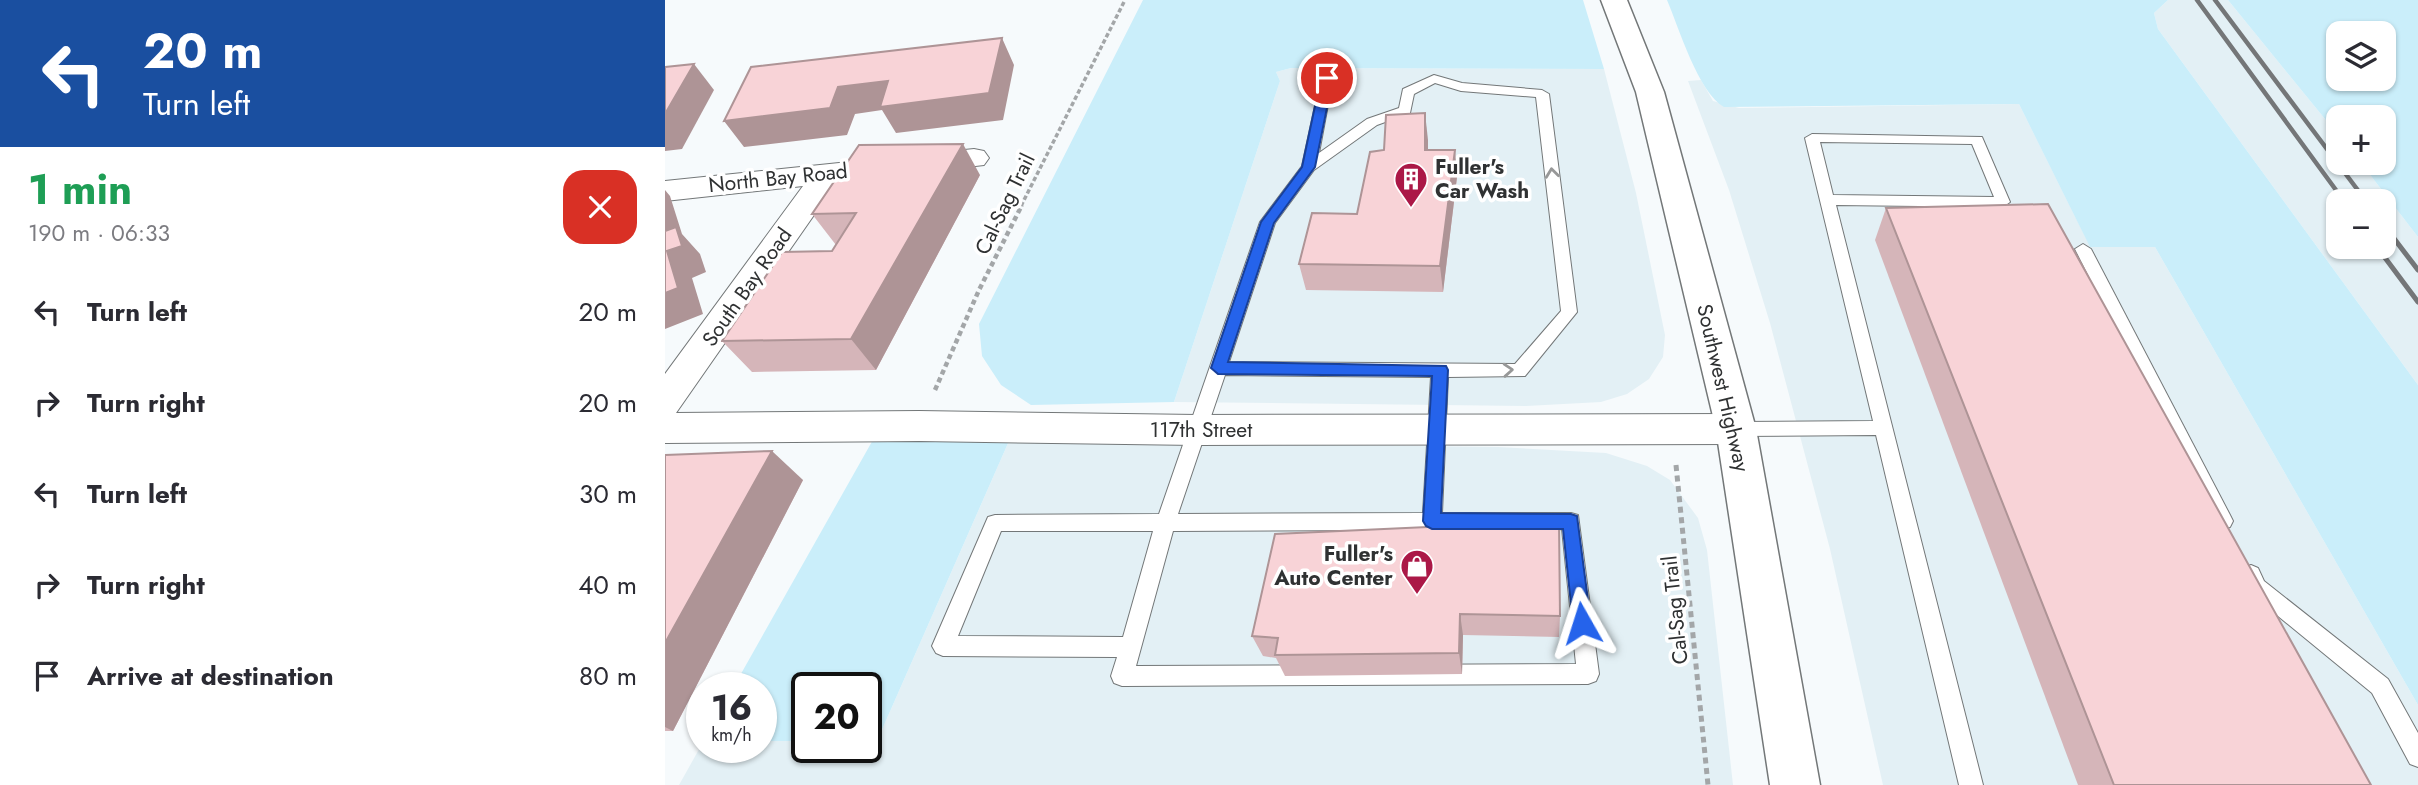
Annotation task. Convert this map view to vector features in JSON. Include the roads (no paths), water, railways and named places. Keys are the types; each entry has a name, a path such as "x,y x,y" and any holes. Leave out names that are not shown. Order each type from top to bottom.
{"main road":[{"name":"Southwest Highway","path":"1613,0 1650,92 1737,429 1795,785"}],"street":[{"name":"North Bay Road","path":"665,191 974,158"},
{"name":"South Bay Road","path":"665,402 829,172"},
{"name":"117th Street","path":"665,428 919,426 1197,430 1737,429"}],"lane":[{"path":"1309,167 1327,78"},
{"path":"1130,647 943,646 995,523 1165,522 1432,521 1571,521 1588,674 1122,676 1165,522 1268,222 1309,167 1372,122 1405,110 1408,92 1434,79 1461,87 1542,94 1569,312 1518,371 1218,368"},
{"path":"1827,200 2003,202 1977,140 1812,138 1882,428 1971,785"},
{"path":"2083,249 2257,587 2380,686 2418,756"},
{"path":"1432,521 1440,370"},
{"path":"1737,429 1882,428"}],"railway":[{"path":"2197,0 2335,189"},
{"path":"2215,0 2357,189"},
{"path":"2396,241 2418,270"},
{"path":"2386,259 2418,302"}],"place":[{"name":"Fuller's Car Wash","path":"1411,209"},
{"name":"Fuller's Auto Center","path":"1417,596"}]}
